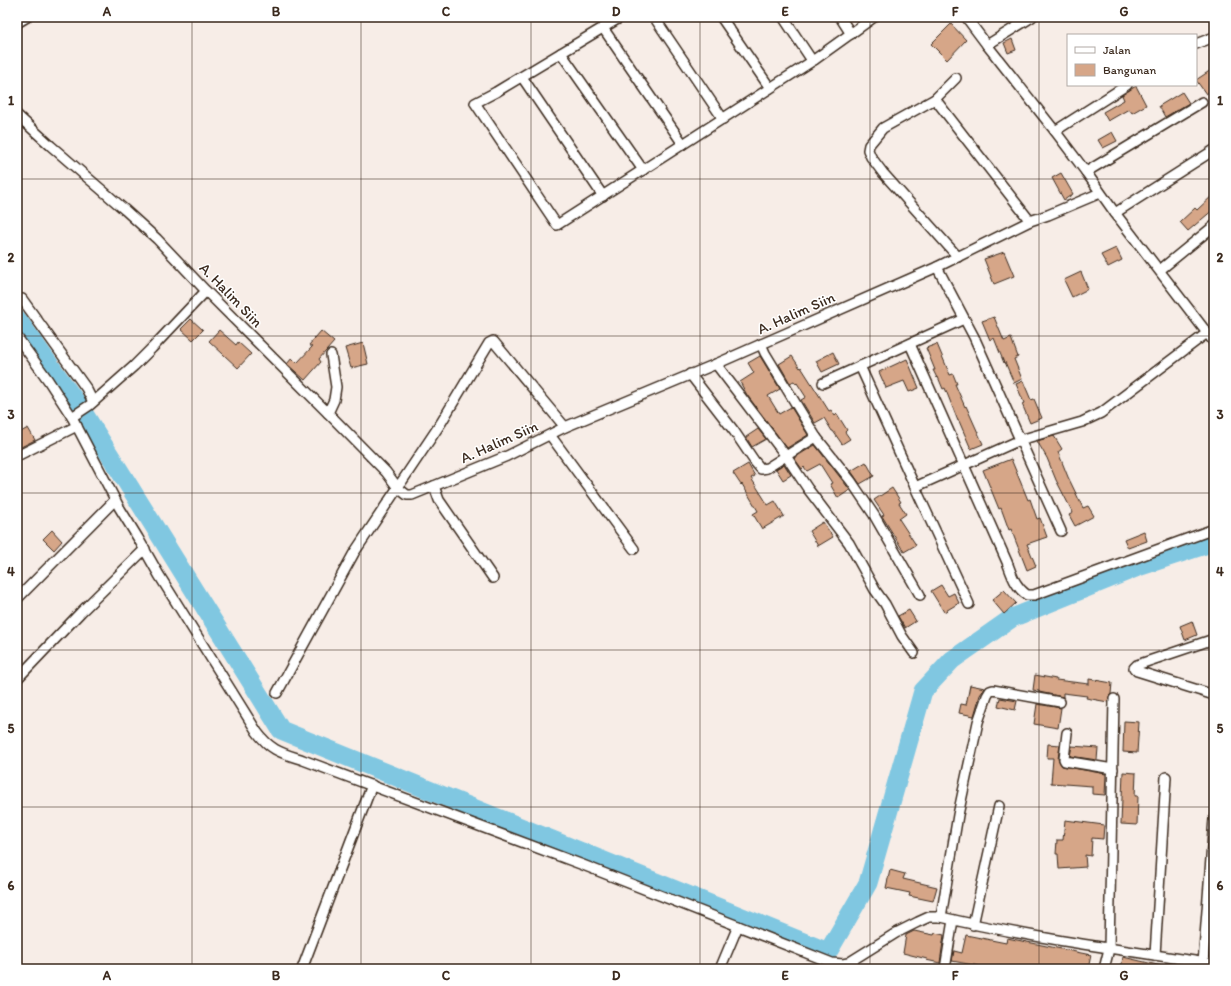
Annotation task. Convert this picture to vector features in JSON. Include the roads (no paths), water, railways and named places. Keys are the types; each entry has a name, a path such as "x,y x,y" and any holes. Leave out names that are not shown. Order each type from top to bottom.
{"street":[{"path":"17,23 27,17"},
{"path":"621,17 522,77 475,103 557,225 814,60 874,17"},
{"path":"654,17 723,119"},
{"path":"721,17 770,88"},
{"path":"783,17 811,58 814,60"},
{"path":"840,17 851,34"},
{"path":"966,17 1055,131 1115,213 1214,342"},
{"path":"987,45 1032,17"},
{"path":"603,28 683,144"},
{"path":"1197,44 1214,36"},
{"path":"561,53 643,170"},
{"path":"522,77 603,196"},
{"path":"956,78 935,99 883,128 869,144 868,150 871,157 883,173 958,257"},
{"path":"1055,131 1125,86"},
{"path":"935,99 1030,221"},
{"path":"1086,172 1202,102"},
{"name":"A. Halim Siin","path":"17,115 157,239 206,291 386,472 398,488 407,494 412,495 436,493 565,427 716,364 937,267 1030,221 1100,193"},
{"path":"1115,213 1214,150"},
{"path":"1160,270 1214,226"},
{"path":"937,267 974,337 1061,531"},
{"path":"75,415 91,404 152,348 206,291"},
{"path":"22,300 86,388 91,404"},
{"path":"823,382 964,319"},
{"path":"915,487 1020,440 1082,422 1101,413 1207,333"},
{"path":"17,337 75,415 77,426 115,500 159,575 257,732 266,743 279,752 583,865 832,963 848,963 896,933 929,917 953,920 973,925 1110,949 1214,964"},
{"path":"277,693 354,553 441,423 489,343 492,341 494,342 565,427"},
{"path":"761,344 816,437 851,481 874,515 920,595"},
{"path":"910,344 1016,584 1027,596 1034,595 1214,530"},
{"path":"328,413 334,400 336,387 331,355"},
{"path":"716,364 786,456 808,489 849,543 902,636 914,653"},
{"path":"860,366 969,604"},
{"path":"690,374 734,431 743,446 762,469 767,468 816,437"},
{"path":"17,456 77,426"},
{"path":"550,435 634,549"},
{"path":"436,493 493,578"},
{"path":"17,599 115,500"},
{"path":"17,679 81,612 145,549"},
{"path":"1214,639 1136,665 1134,668 1137,671 1214,695"},
{"path":"941,918 958,815 978,722 987,696 990,691 993,690 1060,702"},
{"path":"1104,969 1110,949 1114,698"},
{"path":"1067,733 1065,761 1113,769"},
{"path":"1155,955 1166,777"},
{"path":"302,969 372,786"},
{"path":"973,925 999,806"},
{"path":"1203,963 1214,819"},
{"path":"944,969 953,920"},
{"path":"720,969 738,926"}],"waterway":[{"path":"17,319 83,412 281,730 828,952 868,883 923,691 952,660 1012,618 1138,567 1214,542"},
{"path":"817,969 828,952"}]}
